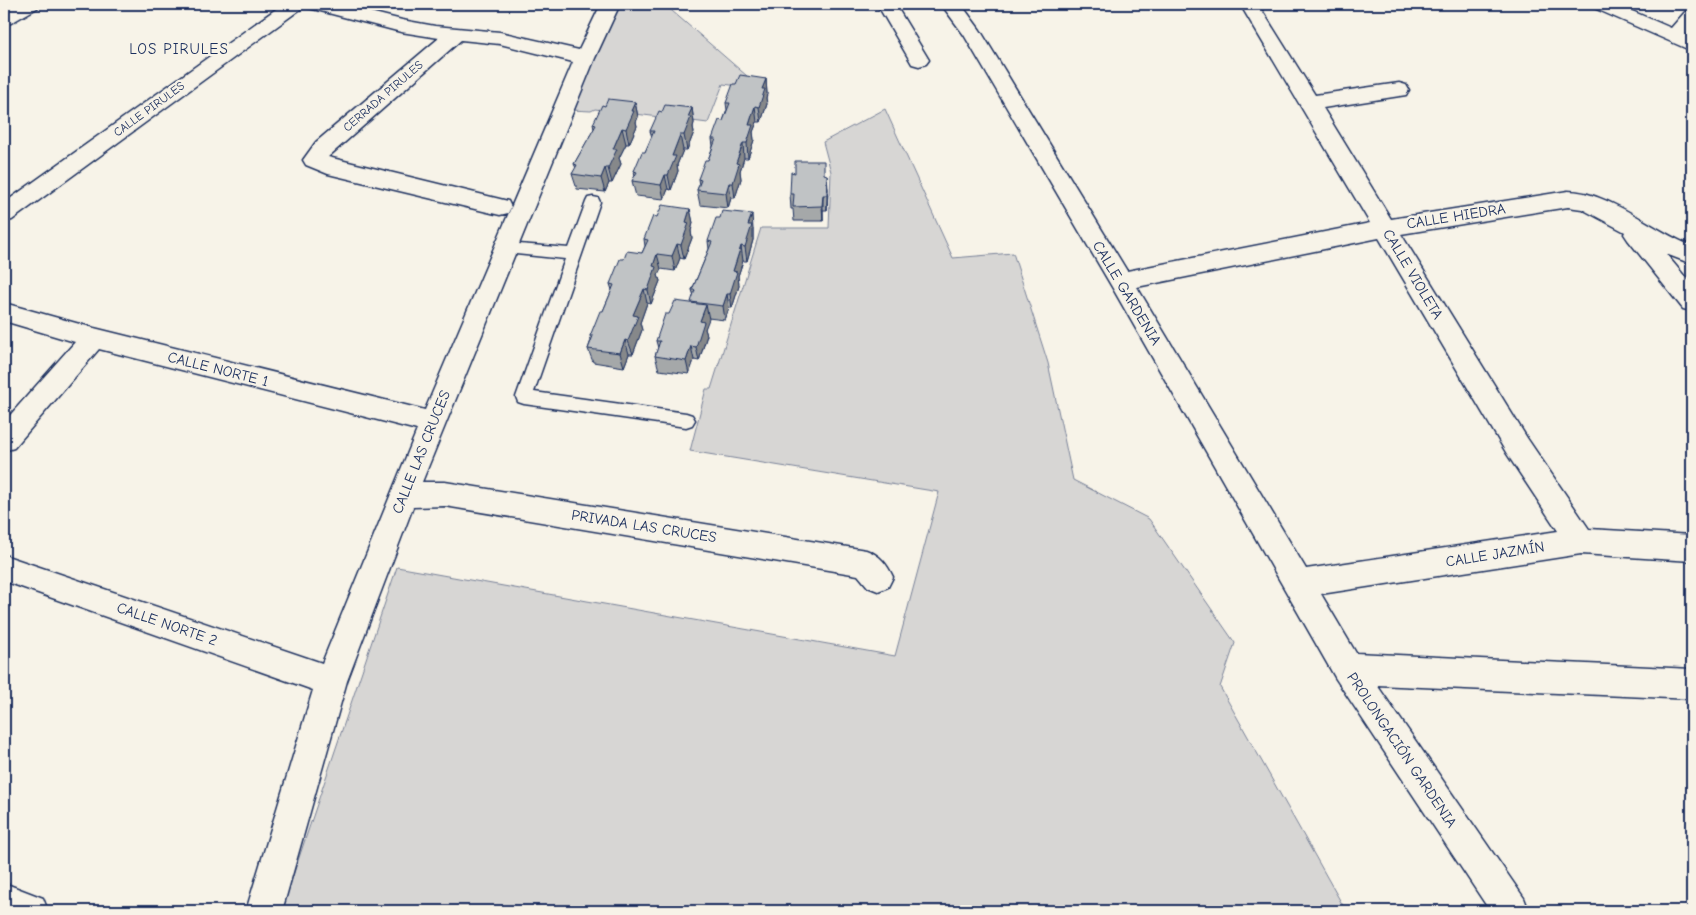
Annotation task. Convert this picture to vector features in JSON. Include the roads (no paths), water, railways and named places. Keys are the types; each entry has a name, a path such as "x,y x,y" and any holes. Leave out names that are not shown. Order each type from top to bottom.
{"street":[{"path":"4,20 30,4"},
{"name":"CALLE PIRULES","path":"4,214 295,4"},
{"path":"316,4 401,26 500,38 585,58"},
{"name":"CALLE LAS CRUCES","path":"264,911 331,681 403,495 585,58 610,4"},
{"path":"886,4 919,60"},
{"name":"CALLE GARDENIA","path":"951,4 973,34 1299,584"},
{"name":"CALLE VIOLETA","path":"1249,4 1518,446 1581,541"},
{"path":"1601,4 1692,45"},
{"path":"1674,37 1692,16"},
{"name":"CERRADA PIRULES","path":"456,34 324,147 314,160 328,166 500,207"},
{"path":"1310,103 1399,90"},
{"name":"CALLE HIEDRA","path":"1121,281 1385,228 1568,199 1580,199 1590,203 1682,252 1692,255"},
{"path":"1627,222 1692,302"},
{"name":"CALLE NORTE 1","path":"4,312 94,338 433,423"},
{"path":"4,440 94,338"},
{"name":"PRIVADA LAS CRUCES","path":"403,495 445,494 866,564 878,576"},
{"name":"CALLE JAZMÍN","path":"1299,584 1581,541 1692,548"},
{"name":"CALLE NORTE 2","path":"4,568 331,681"},
{"name":"PROLONGACIÓN GARDENIA","path":"1299,584 1347,668 1511,911"},
{"path":"1347,668 1686,691"},
{"path":"4,901 30,911"}],"lane":[{"path":"593,202 524,397 686,420"},
{"path":"506,248 575,254"}],"district":[{"name":"LOS PIRULES","path":"179,49"}]}
